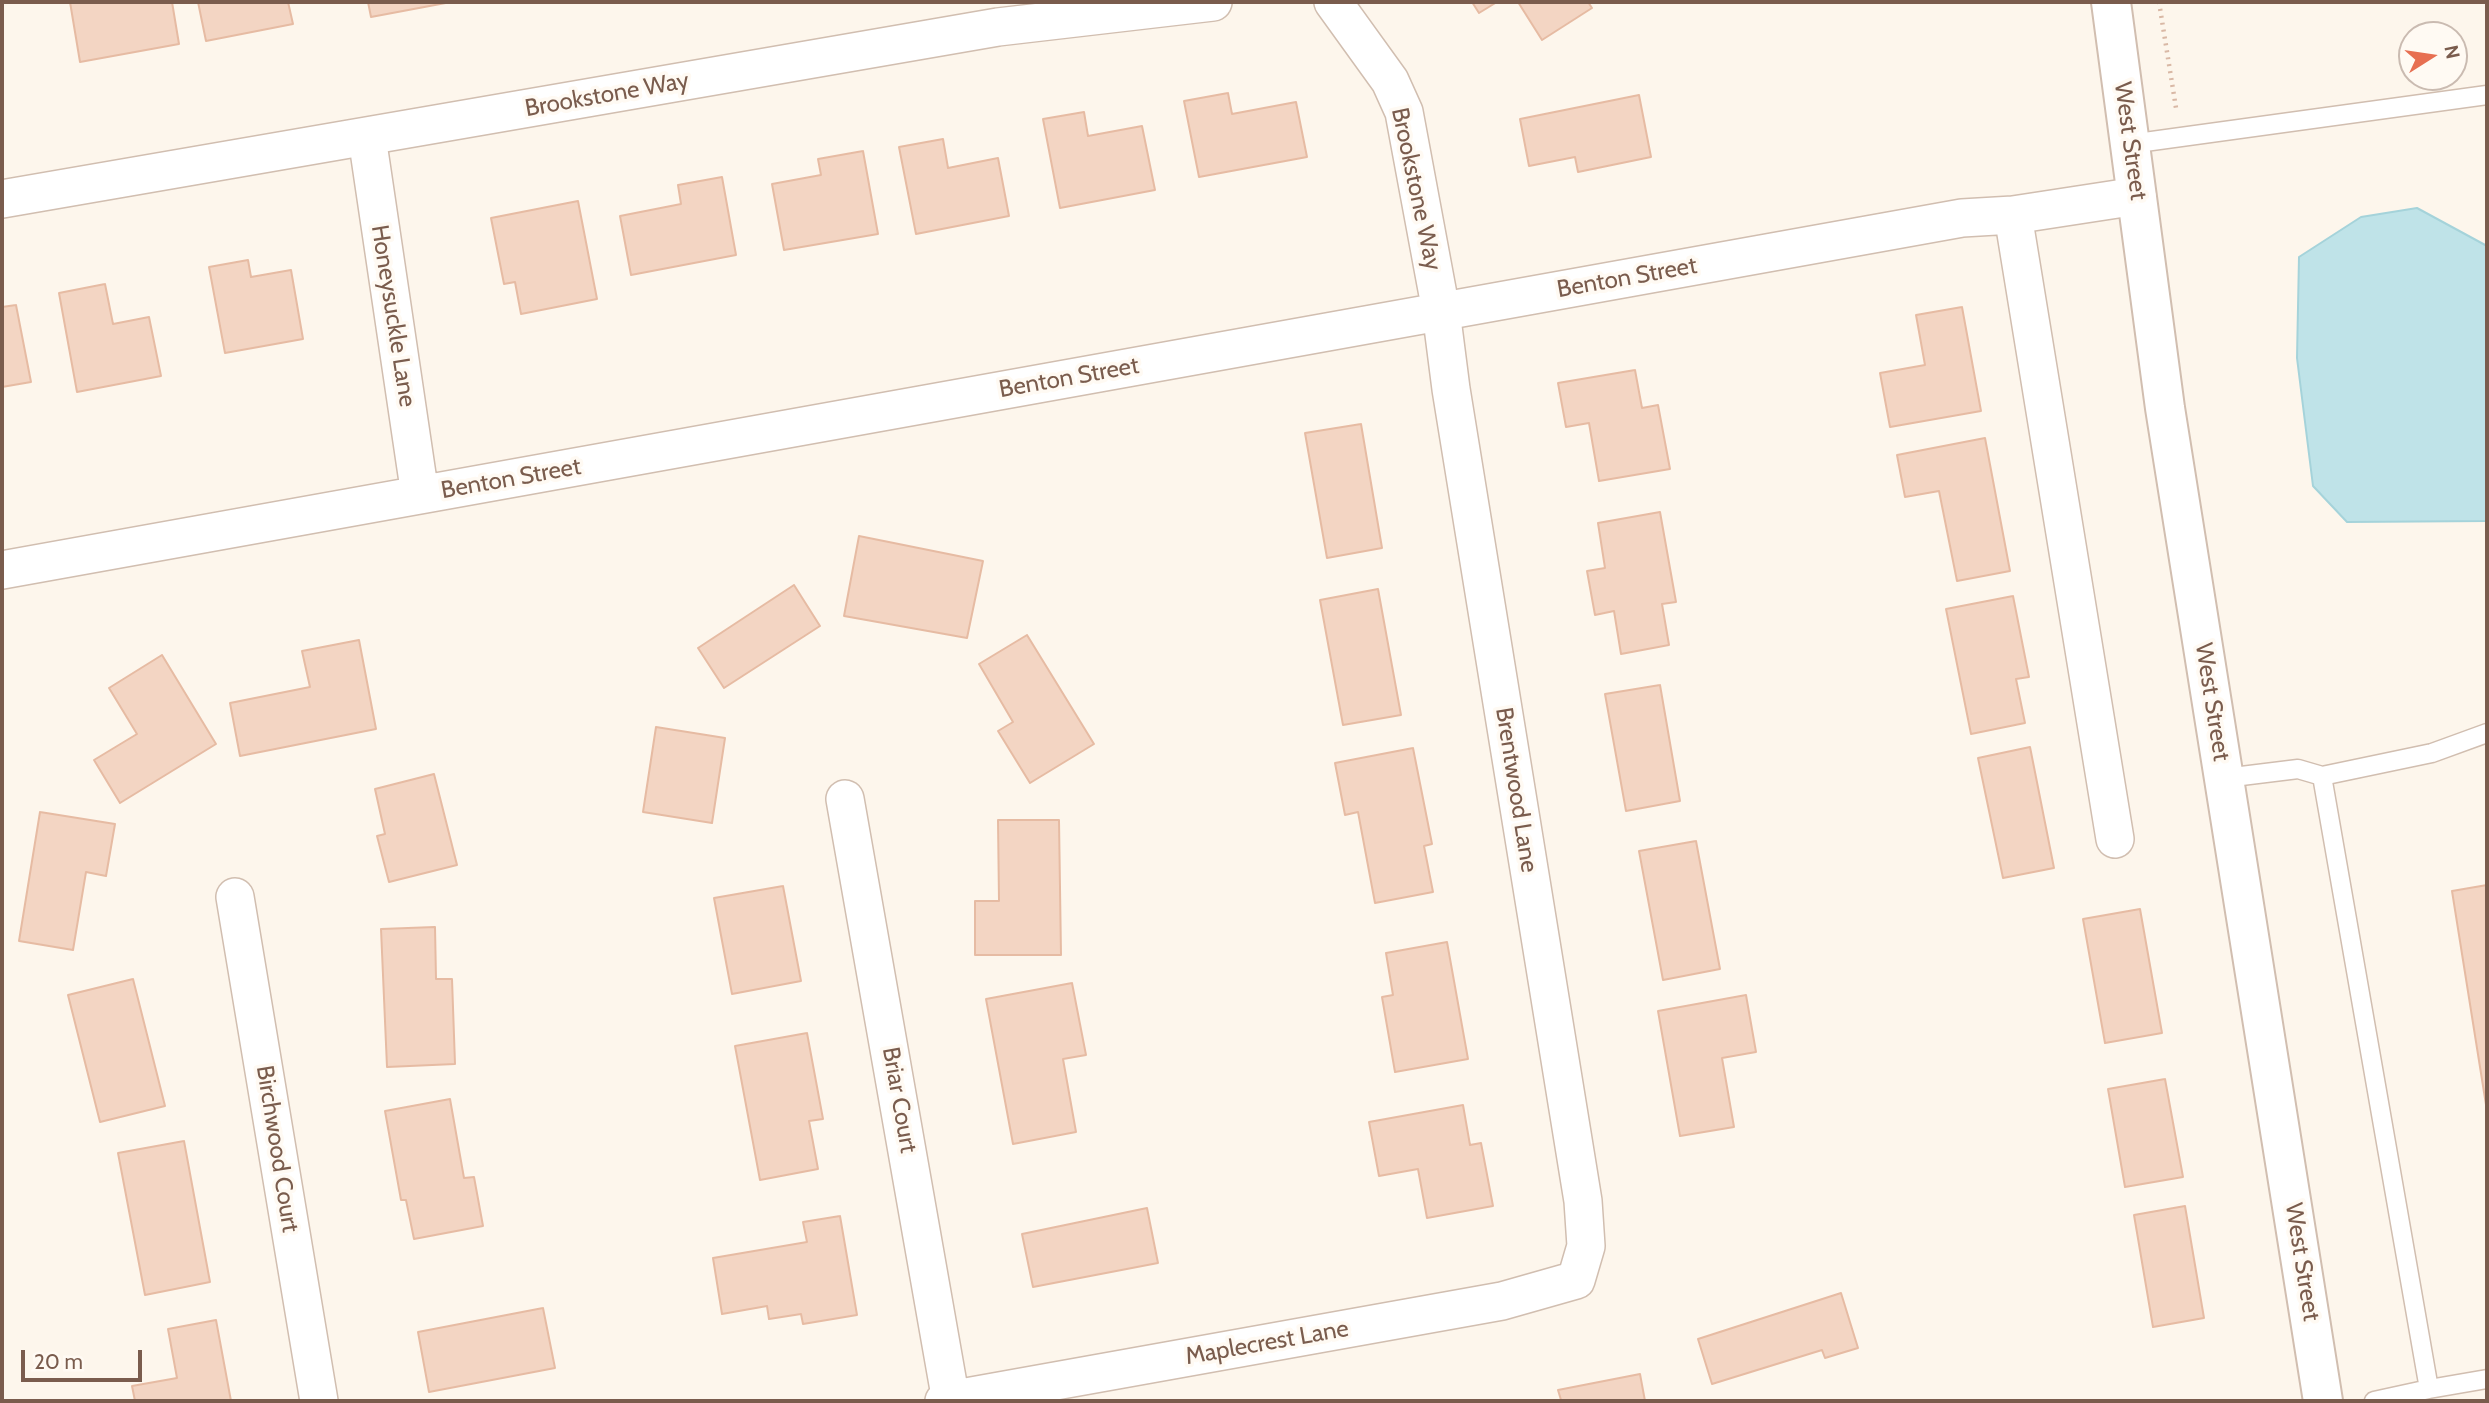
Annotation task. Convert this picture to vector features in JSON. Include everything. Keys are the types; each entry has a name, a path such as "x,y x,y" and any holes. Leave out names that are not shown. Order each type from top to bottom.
{"street":[{"name":"Brookstone Way","path":"2,199 998,27 1213,2"},
{"name":"Brookstone Way","path":"1333,2 1390,81 1404,112 1441,311"},
{"name":"West Street","path":"2111,2 2165,408 2323,1401"},
{"name":"Honeysuckle Lane","path":"367,136 420,495"},
{"name":"Benton Street","path":"2,570 1962,218 2013,215 2137,196"},
{"path":"2013,215 2115,839"},
{"name":"Brentwood Lane","path":"1441,311 1583,1201 1586,1246 1580,1268"},
{"name":"Briar Court","path":"845,799 949,1401"},
{"name":"Birchwood Court","path":"236,897 319,1401"},
{"name":"Maplecrest Lane","path":"949,1401 1502,1301 1576,1280 1580,1268"}],"lane":[{"path":"2130,144 2487,95"},
{"path":"2225,778 2298,769 2322,776 2432,753 2487,733"},
{"path":"2322,776 2429,1389"},
{"path":"2374,1401 2487,1379"}],"path":[{"path":"2159,2 2181,138"}],"water":[{"path":"2417,208 2487,246 2487,521 2347,522 2313,486 2297,358 2299,257 2361,217"}],"building":[{"path":"70,2 172,2 179,44 80,62"},
{"path":"198,2 288,2 293,24 206,41"},
{"path":"368,2 451,2 371,17"},
{"path":"1472,2 1497,2 1479,13"},
{"path":"1518,2 1588,2 1592,8 1542,40"},
{"path":"1228,93 1232,114 1296,102 1307,157 1199,177 1184,101"},
{"path":"1639,95 1651,157 1578,172 1575,157 1529,166 1520,119"},
{"path":"1084,112 1088,136 1142,126 1155,190 1060,208 1043,119"},
{"path":"943,139 948,168 998,158 1009,216 916,234 899,147"},
{"path":"863,151 878,234 784,250 772,184 821,175 818,159"},
{"path":"722,177 736,255 631,275 620,216 681,204 678,185"},
{"path":"578,201 597,299 521,314 515,282 504,284 491,218"},
{"path":"248,260 251,277 291,270 303,339 225,353 209,267"},
{"path":"105,284 113,324 149,317 161,376 77,392 59,293"},
{"path":"16,305 31,382 2,387 2,307"},
{"path":"1962,307 1981,411 1890,427 1880,373 1925,365 1916,315"},
{"path":"1635,370 1642,408 1658,405 1670,469 1599,481 1589,423 1566,427 1558,383"},
{"path":"1361,424 1382,548 1327,558 1305,433"},
{"path":"1985,438 2010,571 1957,581 1939,491 1905,497 1897,455"},
{"path":"1660,512 1676,602 1662,604 1669,645 1621,654 1614,611 1595,615 1587,571 1605,568 1598,523"},
{"path":"859,536 983,561 967,638 844,616"},
{"path":"794,585 820,626 724,688 698,648"},
{"path":"1378,589 1401,715 1343,725 1320,600"},
{"path":"2013,596 2029,677 2016,679 2025,723 1971,734 1946,609"},
{"path":"1027,635 1094,744 1030,783 998,731 1013,722 979,664"},
{"path":"359,640 376,729 240,756 230,703 310,687 302,651"},
{"path":"162,655 216,744 120,803 94,760 137,734 109,688"},
{"path":"1660,685 1680,801 1626,811 1605,694"},
{"path":"656,727 725,738 712,823 643,812"},
{"path":"2030,747 2054,868 2003,878 1978,758"},
{"path":"1413,748 1432,844 1424,846 1433,892 1375,903 1358,812 1345,815 1335,763"},
{"path":"434,774 457,865 389,882 377,836 385,834 375,789"},
{"path":"40,812 115,824 106,876 86,872 73,950 19,941"},
{"path":"998,820 1059,820 1061,955 975,955 975,901 999,901"},
{"path":"1696,841 1720,969 1663,980 1639,851"},
{"path":"2487,885 2487,1111 2452,891"},
{"path":"783,886 801,981 732,994 714,898"},
{"path":"2140,909 2162,1033 2105,1043 2083,919"},
{"path":"435,927 436,979 452,979 455,1064 387,1067 381,929"},
{"path":"1447,942 1468,1059 1395,1072 1382,997 1393,995 1386,953"},
{"path":"133,979 165,1106 100,1122 68,995"},
{"path":"1072,983 1086,1055 1063,1059 1076,1132 1013,1144 986,999"},
{"path":"1746,995 1756,1052 1722,1058 1734,1127 1680,1136 1658,1011"},
{"path":"807,1033 823,1119 809,1121 818,1169 760,1180 735,1046"},
{"path":"2165,1079 2183,1177 2125,1187 2108,1089"},
{"path":"450,1099 464,1178 474,1177 483,1226 414,1239 406,1200 401,1200 385,1111"},
{"path":"1463,1105 1470,1145 1481,1143 1493,1206 1427,1218 1418,1169 1379,1176 1369,1122"},
{"path":"184,1141 210,1282 145,1295 118,1153"},
{"path":"2185,1206 2204,1318 2153,1327 2134,1215"},
{"path":"1147,1208 1158,1263 1033,1287 1022,1234"},
{"path":"840,1216 857,1315 803,1324 801,1314 769,1319 767,1306 722,1314 713,1258 807,1242 803,1222"},
{"path":"1841,1293 1858,1348 1825,1358 1822,1350 1712,1384 1698,1339"},
{"path":"543,1308 555,1368 429,1392 418,1332"},
{"path":"216,1320 231,1401 135,1401 132,1386 177,1378 168,1329"},
{"path":"1640,1374 1645,1401 1551,1401 1561,1400 1558,1390"}]}
